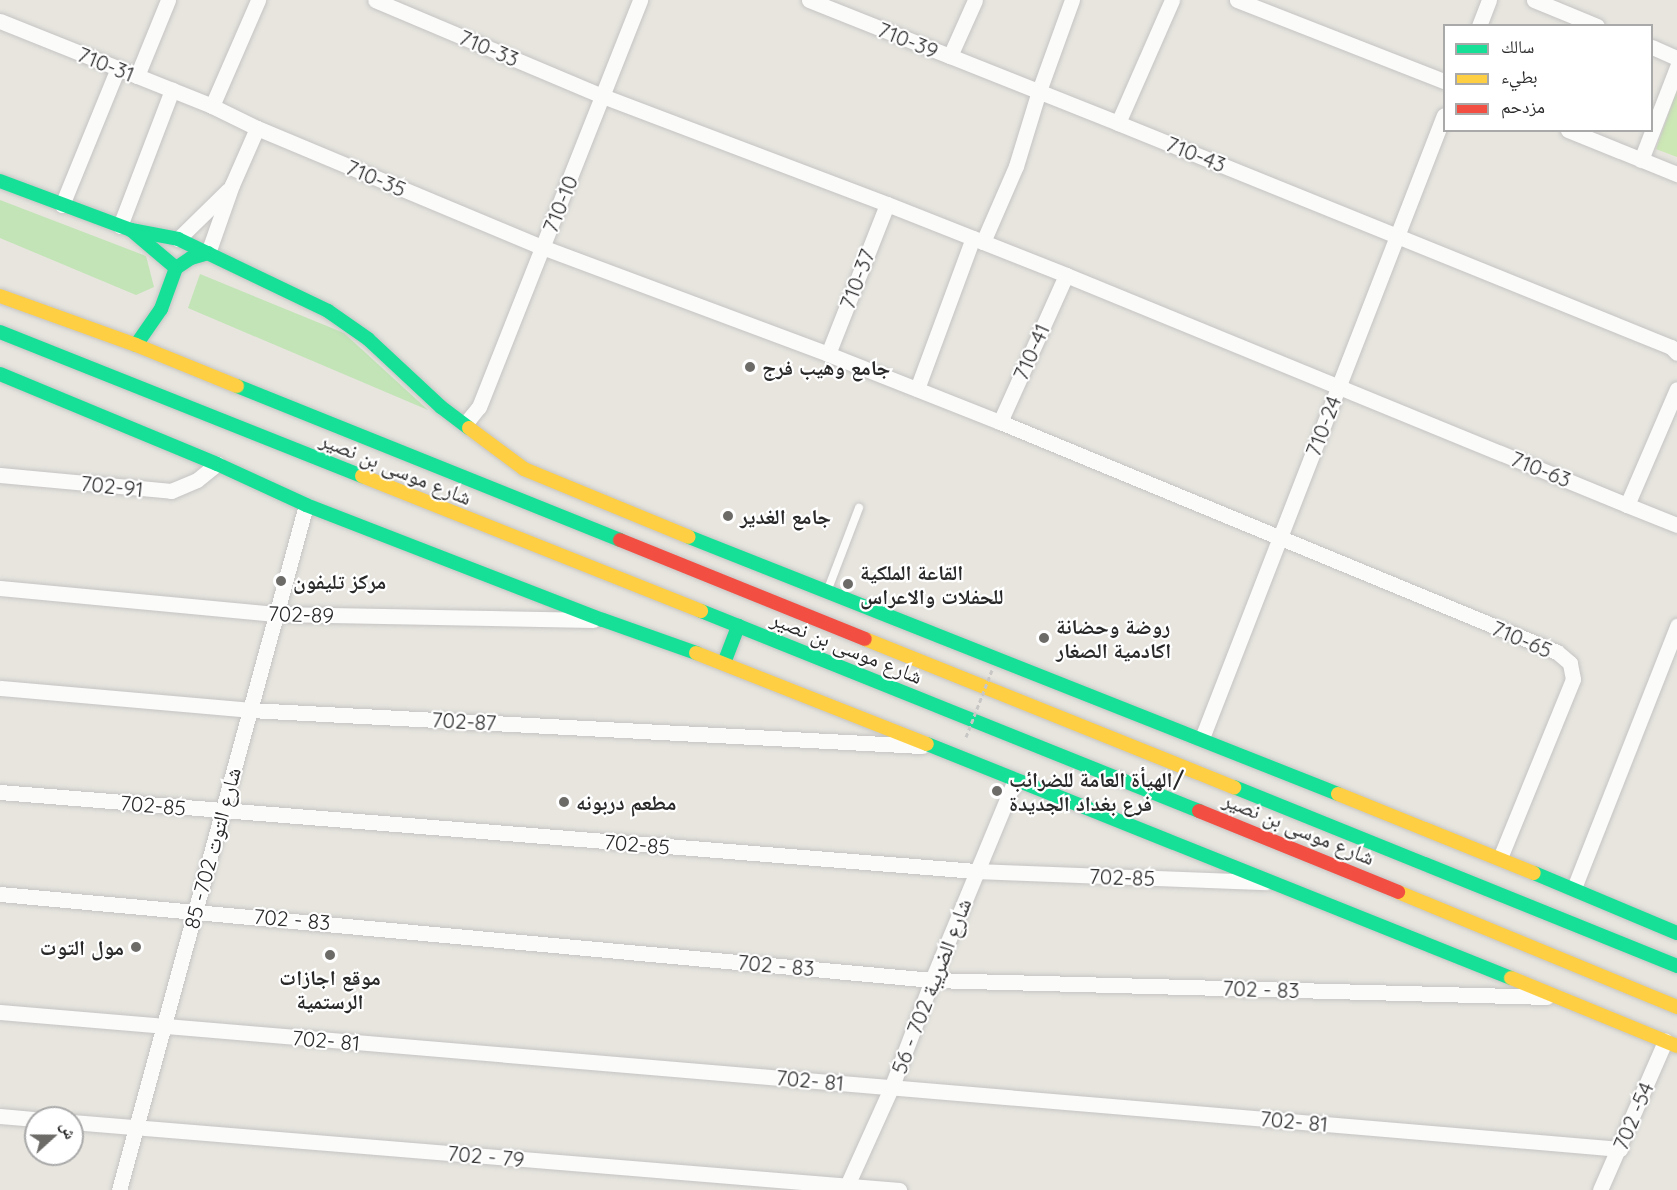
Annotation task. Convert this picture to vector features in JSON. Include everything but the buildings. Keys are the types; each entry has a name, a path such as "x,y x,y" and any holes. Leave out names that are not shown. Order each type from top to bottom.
{"street":[{"path":"137,76 168,0"},
{"path":"212,106 258,0"},
{"name":"710-33","path":"375,0 602,96"},
{"name":"710-10","path":"465,424 479,407 640,0"},
{"name":"710-39","path":"809,0 950,56 975,0"},
{"path":"916,389 978,240 1016,166 1039,91 1072,0"},
{"path":"1118,123 1172,0"},
{"path":"1237,0 1443,81"},
{"path":"1480,24 1489,0"},
{"path":"1534,0 1592,24"},
{"name":"710-31","path":"0,21 212,106"},
{"path":"1653,47 1677,58"},
{"name":"710-43","path":"950,56 1397,237"},
{"path":"1653,129 1677,67"},
{"path":"62,205 118,68"},
{"path":"125,228 172,90"},
{"path":"602,96 887,204 1339,386"},
{"name":"710-35","path":"212,106 257,128 542,247"},
{"name":"710-24","path":"1202,738 1443,118"},
{"path":"208,253 232,185 257,128"},
{"path":"1573,132 1677,174"},
{"path":"1641,160 1652,132"},
{"path":"0,181 125,228 178,239 328,311 369,339 441,407 524,469 580,494 1202,738 1574,888 1677,933"},
{"path":"178,239 232,185"},
{"name":"710-37","path":"828,354 887,204"},
{"path":"125,228 176,268"},
{"path":"1397,237 1671,347 1677,353"},
{"path":"542,247 828,354 1000,422 1279,539"},
{"path":"136,345 160,309 176,268 191,258 208,253"},
{"name":"710-41","path":"1000,422 1066,275"},
{"name":"شارع موسى بن نصير","path":"0,296 136,345 1677,966"},
{"name":"شارع موسى بن نصير","path":"1,332 1067,756 1677,1007"},
{"path":"0,374 217,464 306,505 603,620 724,663 928,747 1275,882 1671,1044"},
{"name":"710-63","path":"1339,386 1677,525"},
{"path":"1628,505 1677,390"},
{"name":"702-91","path":"0,475 171,491 197,480 217,464"},
{"name":"شارع التوت 702- 85","path":"118,1190 306,505"},
{"name":"710-65","path":"1279,539 1557,652 1570,663 1573,679 1500,858"},
{"name":"702-89","path":"0,588 276,614 603,620"},
{"path":"724,663 738,626"},
{"path":"1574,888 1677,626"},
{"name":"702-87","path":"0,688 250,710 928,747"},
{"name":"شارع الضريبة 702 - 56","path":"846,1187 892,1086 932,980 1015,780"},
{"name":"702-85","path":"0,792 976,871 1275,882"},
{"name":"702 - 83","path":"0,894 195,910 932,980 1555,997"},
{"name":"702- 81","path":"0,1012 1620,1149"},
{"name":"702 -54","path":"1600,1190 1671,1044"},
{"path":"0,1116 24,1118"},
{"name":"702 - 79","path":"84,1123 899,1190"}],"lane":[{"path":"827,591 859,508"}],"path":[{"path":"966,737 992,670"}],"green space":[{"path":"1677,90 1677,157 1656,149"},
{"path":"0,200 146,256 154,287 136,295 0,238"},
{"path":"200,274 344,333 428,410 188,308"}],"traffic: fast":[{"path":"0,181 131,230 178,239 328,311 368,339 441,407 469,428"},
{"path":"131,230 176,268 191,258 208,253"},
{"path":"136,345 161,309 176,268"},
{"path":"0,332 362,476"},
{"path":"0,374 217,464 306,505 603,620 696,653"},
{"path":"237,386 620,540"},
{"path":"689,537 1338,794"},
{"path":"701,611 1199,811"},
{"path":"724,663 738,626"},
{"path":"927,744 1511,978"},
{"path":"1234,787 1677,966"},
{"path":"1534,873 1677,933"}],"traffic: slow":[{"path":"0,296 136,345 237,386"},
{"path":"469,428 524,469 689,537"},
{"path":"362,476 701,611"},
{"path":"865,639 1234,787"},
{"path":"696,653 927,744"},
{"path":"1338,794 1534,873"},
{"path":"1398,892 1677,1007"},
{"path":"1511,978 1677,1046"}],"traffic: jam":[{"path":"620,540 865,639"},
{"path":"1199,811 1398,892"}],"place":[{"name":"جامع وهيب فرج","path":"750,367"},
{"name":"جامع الغدير","path":"728,516"},
{"name":"مركز تليفون","path":"281,581"},
{"name":"القاعة الملكية للحفلات والاعراس","path":"848,584"},
{"name":"روضة وحضانة اكادمية الصغار","path":"1044,638"},
{"name":"الهيأة العامة للضرائب/ فرع بغداد الجديدة","path":"997,791"},
{"name":"مطعم دربونه","path":"564,802"},
{"name":"مول التوت","path":"136,947"},
{"name":"موقع اجازات الرستمية","path":"330,955"}]}
